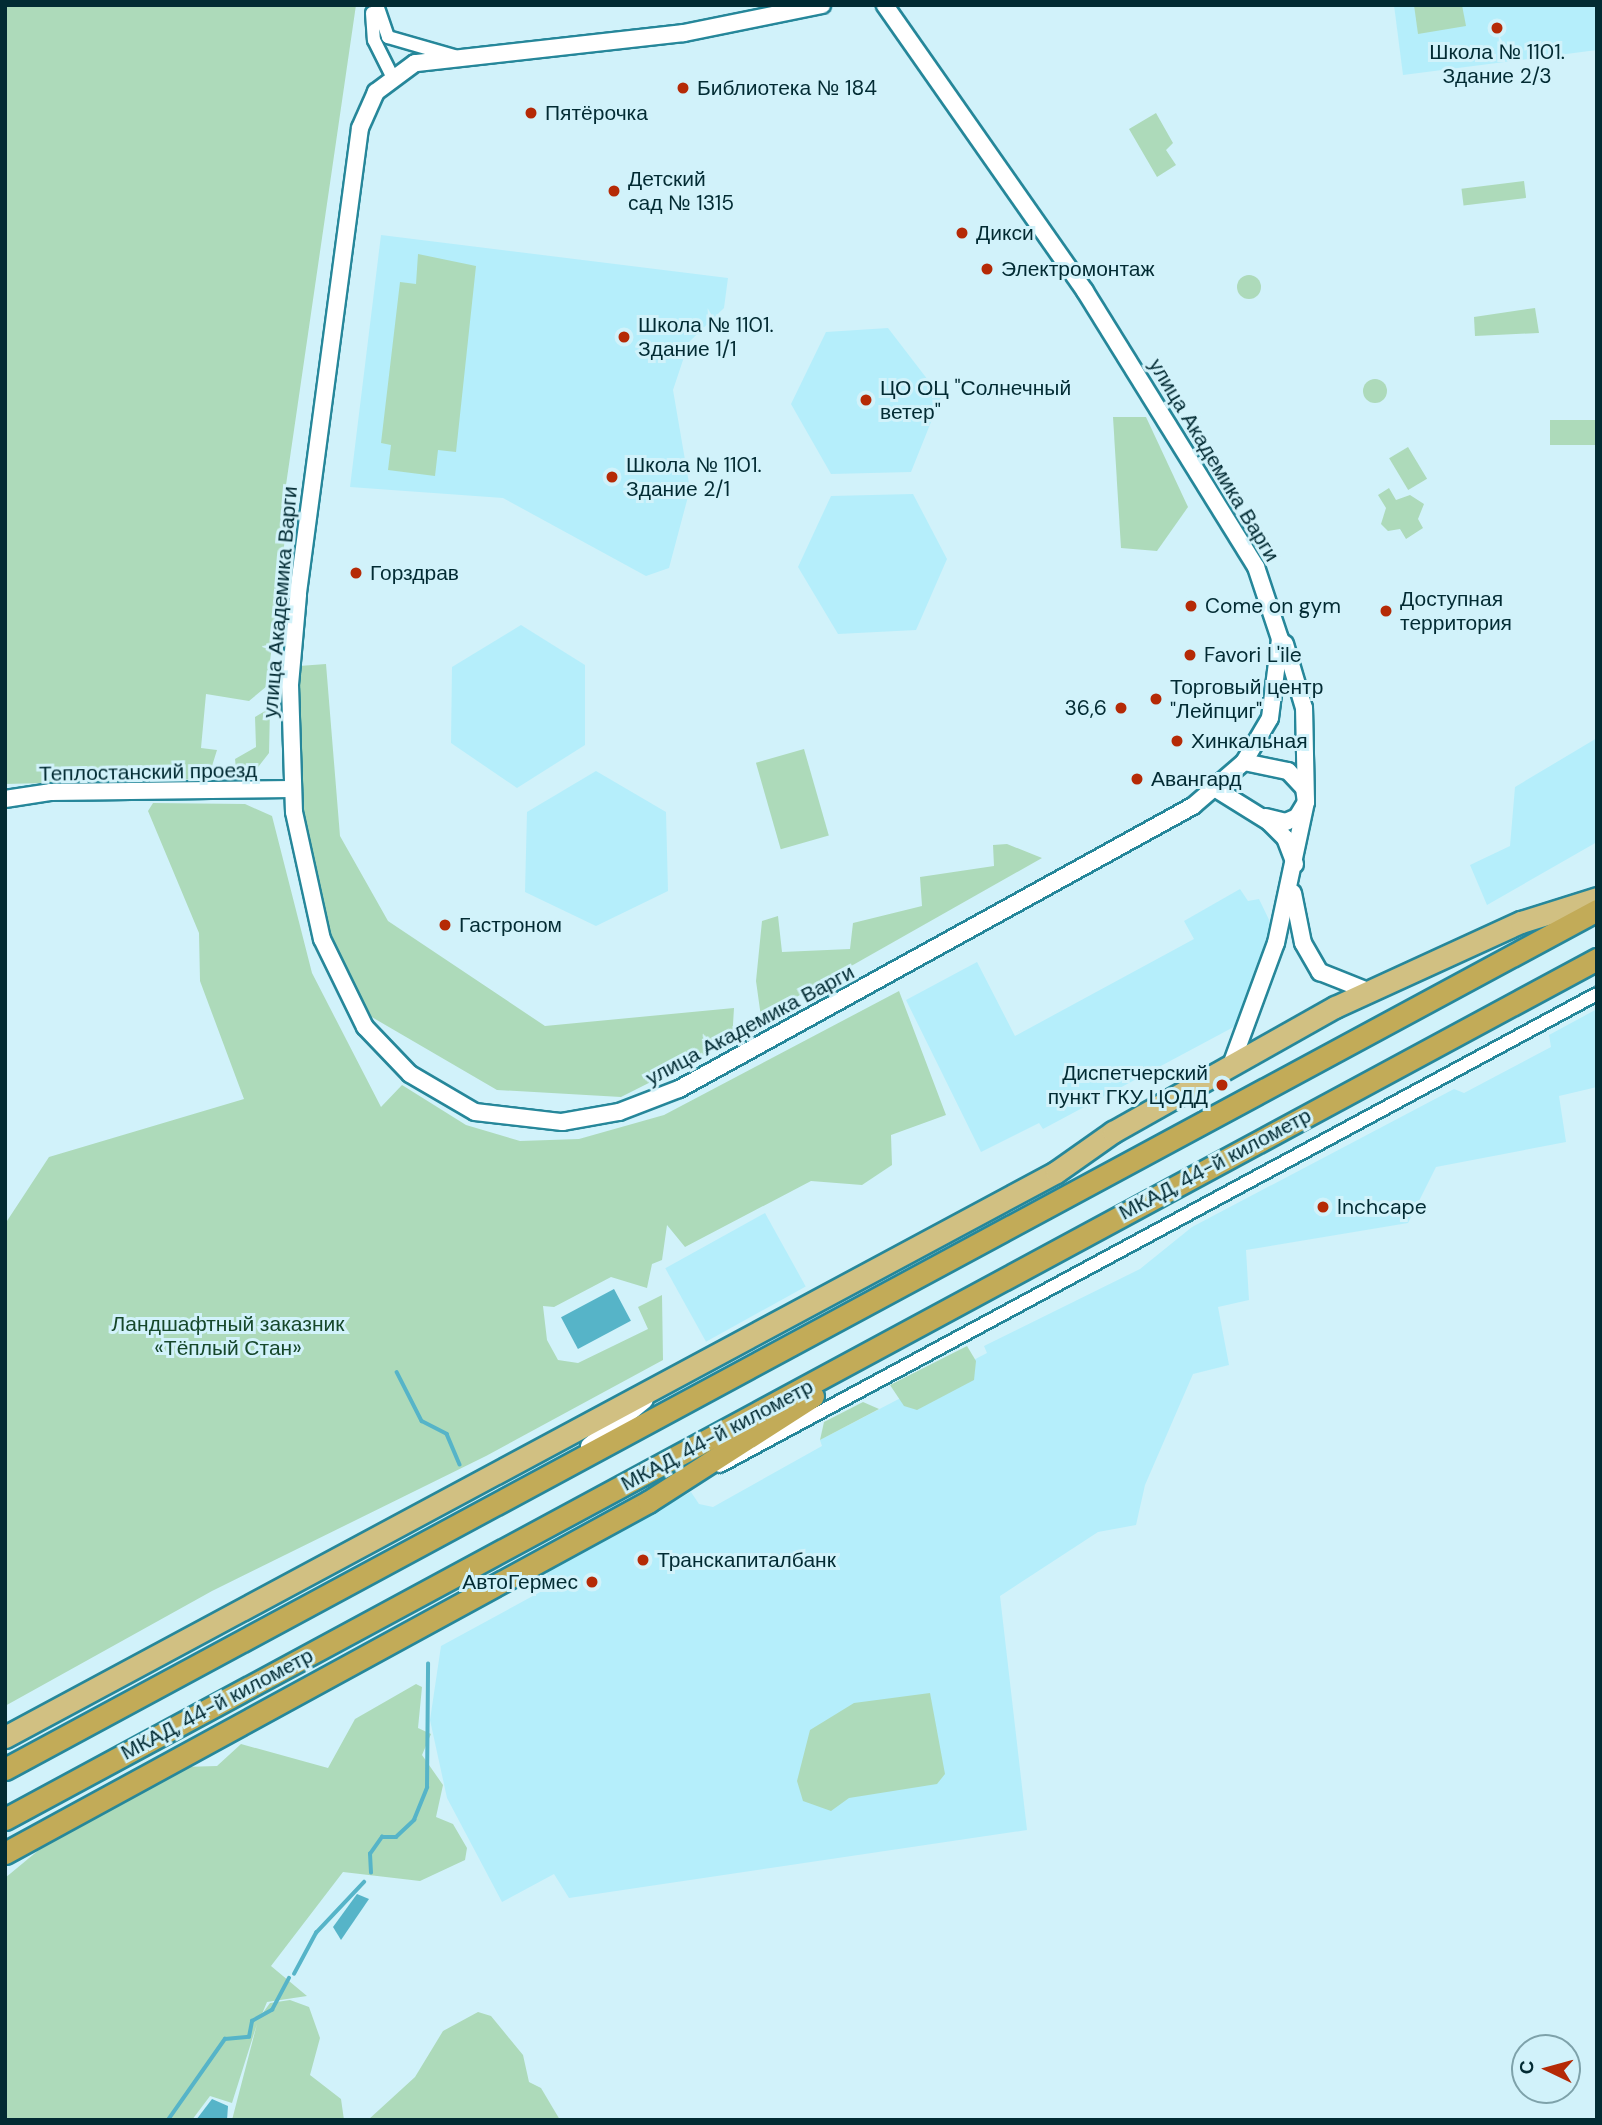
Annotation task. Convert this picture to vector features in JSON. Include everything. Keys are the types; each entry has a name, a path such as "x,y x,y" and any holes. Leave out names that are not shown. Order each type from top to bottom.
{"highway":[{"name":"МКАД, 44-й километр","path":"5,1769 1597,910"},
{"name":"МКАД, 44-й километр","path":"5,1819 1597,959"},
{"path":"5,1853 648,1502 889,1343"}],"main road":[{"path":"5,1737 1056,1172 1231,1066 1368,991 1521,922 1597,898"}],"street":[{"path":"375,5 388,37 454,56"},
{"path":"375,5 374,40 393,76"},
{"name":"улица Академика Варги","path":"822,5 684,33 454,56 415,63 393,76 368,104 360,128 298,595 291,789 323,939 365,1027 388,1055 438,1093 475,1112 538,1124 619,1112 679,1089 1216,789 1244,762 1269,719 1279,663 1275,615 1256,566 1118,342 885,5"},
{"path":"1231,1066 1261,992 1295,866 1306,802 1304,708 1275,615"},
{"path":"1244,762 1289,771 1306,802"},
{"name":"Теплостанский проезд","path":"5,799 51,792 291,789"},
{"path":"1216,789 1253,811 1285,838 1295,866 1296,923 1310,958 1335,983 1368,991"},
{"path":"1253,811 1286,822 1306,802"},
{"path":"648,1502 793,1431 1097,1265 1151,1229 1191,1216 1597,994"},
{"path":"554,1475 671,1379"}],"shaded area":[{"name":"Школа № 1101. Здание 2/3","path":"1394,5 1597,5 1597,50 1403,75"},
{"path":"381,235 728,278 724,308 689,342 673,390 690,489 669,568 646,576 503,498 350,487"},
{"name":"ЦО ОЦ \"Солнечный ветер\"","path":"888,328 941,397 911,472 831,474 791,404 826,332"},
{"path":"913,494 947,559 916,630 838,634 798,567 831,496"},
{"path":"521,625 585,665 585,745 517,788 451,743 452,667"},
{"path":"1597,738 1597,842 1487,905 1470,865 1510,846 1515,787"},
{"path":"596,771 666,812 668,891 596,926 525,892 527,812"},
{"path":"1240,889 1248,901 1259,899 1272,926 1243,1022 1043,1129 1039,1123 981,1152 906,1000 977,962 1015,1036 1194,939 1184,921"},
{"path":"1597,1009 1597,1087 1559,1096 1566,1142 1436,1167 1408,1223 1246,1250 1249,1300 1218,1307 1229,1365 1193,1374 1145,1485 1136,1525 1098,1532 1000,1596 1027,1830 569,1898 554,1874 502,1902 447,1798 430,1720 441,1646 553,1585 545,1570 691,1492 699,1504 713,1507 822,1446 820,1440 987,1353 984,1346 1140,1269 1192,1227 1454,1089 1464,1093 1551,1047 1549,1035"},
{"path":"765,1213 806,1286 706,1342 665,1268"},
{"path":"614,1289 631,1321 578,1349 561,1317"},
{"path":"357,1894 369,1899 341,1940 333,1927"},
{"path":"212,2099 228,2106 227,2120 196,2120"}],"green space":[{"path":"5,5 356,5 280,526 285,538 267,686 249,701 206,694 201,748 217,750 208,779 5,784"},
{"path":"1414,5 1462,5 1466,26 1418,34"},
{"path":"1156,113 1173,143 1166,150 1176,165 1157,177 1129,129"},
{"path":"1524,181 1526,198 1464,206 1461,189"},
{"path":"418,254 476,266 456,452 438,450 435,476 388,470 391,445 381,443 400,282 416,284"},
{"path":"1249,275 1257,279 1261,287 1257,295 1249,299 1241,295 1237,287 1241,279"},
{"path":"1535,308 1539,333 1475,336 1474,317"},
{"path":"1375,379 1386,386 1387,391 1380,402 1375,403 1364,396 1363,391 1370,380"},
{"path":"1113,417 1146,417 1188,507 1157,551 1121,548"},
{"path":"1550,420 1597,420 1597,445 1550,445"},
{"path":"1408,447 1427,479 1408,490 1389,458"},
{"path":"1389,488 1396,500 1410,495 1424,504 1418,519 1423,528 1406,539 1400,529 1388,531 1381,524 1386,508 1378,495"},
{"path":"326,664 340,836 388,921 545,1026 734,1008 732,1041 621,1097 497,1090 370,1016 327,926 303,828 299,666"},
{"path":"270,708 269,753 255,771 237,778 235,759 256,747 255,717"},
{"path":"804,749 829,836 781,849 756,763"},
{"name":"Ландшафтный заказник «Тёплый Стан»","path":"153,803 245,804 272,816 312,973 381,1107 402,1085 466,1125 520,1141 579,1139 664,1115 899,991 946,1115 891,1135 892,1165 862,1185 811,1181 685,1247 667,1225 662,1260 652,1264 647,1288 611,1277 554,1307 543,1306 547,1340 558,1360 578,1363 648,1329 638,1307 662,1295 663,1360 486,1456 212,1591 5,1706 5,1224 49,1157 244,1099 200,981 199,933 148,811"},
{"path":"1007,844 1042,858 761,1017 756,981 762,921 778,916 782,952 850,949 853,923 922,906 920,877 994,866 993,845"},
{"path":"967,1346 976,1361 974,1380 917,1410 904,1406 890,1385"},
{"path":"863,1402 879,1409 820,1440 824,1422"},
{"path":"416,1684 422,1687 418,1728 431,1734 422,1755 443,1785 436,1817 453,1824 467,1848 465,1860 420,1881 343,1872 271,1966 307,1996 267,2002 262,2014 270,2003 290,2000 309,2007 320,2038 310,2075 341,2099 344,2120 232,2120 257,2024 232,2103 210,2096 192,2120 5,2120 5,1878 40,1849 182,1767 217,1766 241,1744 328,1768 355,1719"},
{"path":"930,1693 945,1774 937,1784 849,1798 831,1811 803,1801 797,1781 810,1730 854,1703"},
{"path":"478,2012 491,2016 523,2055 529,2082 541,2088 560,2120 368,2120 415,2077 443,2031"}],"waterway":[{"path":"397,1372 422,1421 447,1434 460,1464"},
{"path":"371,1873 370,1854 382,1837 396,1837 414,1820 427,1787 428,1664"},
{"path":"294,1974 316,1933 364,1882"},
{"path":"168,2120 225,2039 249,2037 252,2021 272,2010 289,1978"}],"place":[{"name":"Школа № 1101. Здание 2/3","path":"1497,28"},
{"name":"Библиотека № 184","path":"683,88"},
{"name":"Пятёрочка","path":"531,113"},
{"name":"Детский сад № 1315","path":"614,191"},
{"name":"Дикси","path":"962,233"},
{"name":"Электромонтаж","path":"987,269"},
{"name":"Школа № 1101. Здание 1/1","path":"624,337"},
{"name":"ЦО ОЦ \"Солнечный ветер\"","path":"866,400"},
{"name":"Школа № 1101. Здание 2/1","path":"612,477"},
{"name":"Горздрав","path":"356,573"},
{"name":"Come on gym","path":"1191,606"},
{"name":"Доступная территория","path":"1386,611"},
{"name":"Favori L'ile","path":"1190,655"},
{"name":"Торговый центр \"Лейпциг\"","path":"1156,699"},
{"name":"36,6","path":"1121,708"},
{"name":"Хинкальная","path":"1177,741"},
{"name":"Авангард","path":"1137,779"},
{"name":"Гастроном","path":"445,925"},
{"name":"Диспетчерский пункт ГКУ ЦОДД","path":"1222,1085"},
{"name":"Inchcape","path":"1323,1207"},
{"name":"Транскапиталбанк","path":"643,1560"},
{"name":"АвтоГермес","path":"592,1582"}]}
